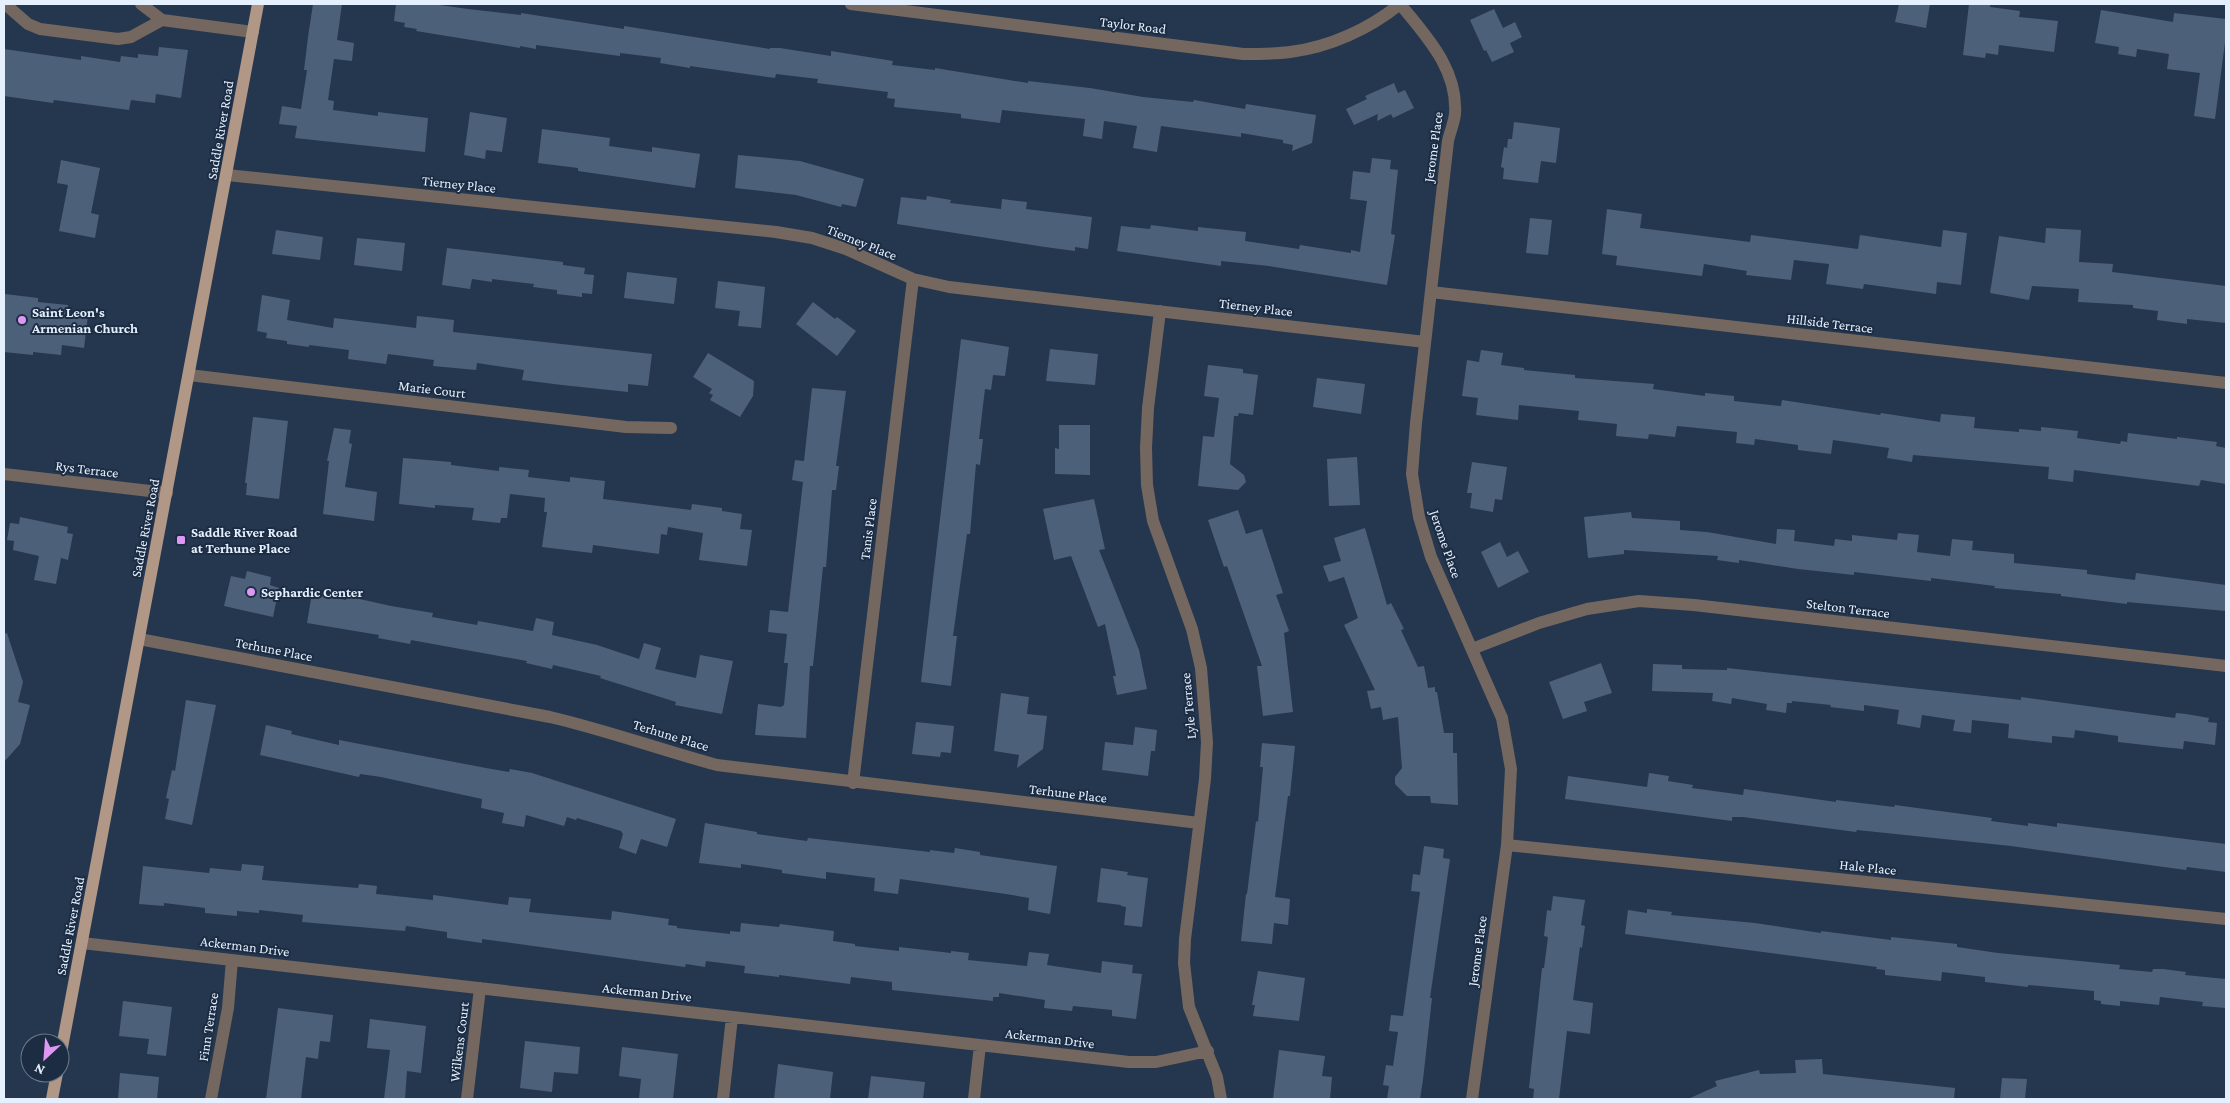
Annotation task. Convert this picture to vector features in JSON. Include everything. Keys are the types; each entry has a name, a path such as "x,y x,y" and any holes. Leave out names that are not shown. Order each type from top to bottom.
{"main road":[{"name":"Saddle River Road","path":"65,1033 258,4"},
{"path":"52,1099 55,1083"}],"street":[{"path":"5,4 28,24 40,29 118,39 131,38 162,20"},
{"path":"141,4 162,20 253,32"},
{"name":"Taylor Road","path":"851,4 1243,54 1290,52 1329,44 1358,32 1400,4"},
{"name":"Jerome Place","path":"1400,4 1438,50 1453,90 1455,115 1448,140 1412,474 1419,517 1431,557 1502,718 1511,769 1507,845 1472,1099"},
{"name":"Tierney Place","path":"227,175 776,232 812,238 846,249 912,279 950,287 1425,342"},
{"name":"Tanis Place","path":"853,783 912,279"},
{"name":"Hillside Terrace","path":"1431,292 2226,383"},
{"name":"Lyle Terrace","path":"1160,311 1148,408 1147,485 1154,521 1192,630 1201,668 1207,742 1184,963 1189,1007 1208,1051 1217,1077 1221,1099"},
{"name":"Marie Court","path":"189,375 626,427 671,428"},
{"name":"Rys Terrace","path":"4,474 167,493"},
{"name":"Stelton Terrace","path":"1472,649 1539,623 1587,609 1639,601 1694,605 2226,666"},
{"name":"Terhune Place","path":"139,639 550,717 592,727 717,765 853,783 1199,823"},
{"name":"Hale Place","path":"1507,845 2226,919"},
{"name":"Ackerman Drive","path":"82,943 1129,1062 1156,1062 1208,1051"},
{"name":"Finn Terrace","path":"212,1099 228,1008 232,960"},
{"name":"Wilkens Court","path":"468,1099 480,988"},
{"path":"723,1099 732,1016"},
{"path":"974,1099 980,1045"}],"building":[{"path":"313,4 342,4 337,40 354,43 352,61 334,59 328,100 334,101 333,110 378,116 378,112 428,118 425,152 295,138 297,126 279,124 282,106 301,109 307,70 304,70"},
{"path":"396,4 432,4 521,15 521,13 624,29 624,26 770,49 780,48 831,56 831,51 893,61 892,65 935,70 935,68 1028,83 1028,81 1090,88 1143,97 1193,102 1194,100 1245,109 1246,104 1316,115 1312,143 1292,151 1293,145 1283,143 1283,140 1241,133 1241,137 1161,126 1157,152 1133,148 1137,126 1104,121 1102,139 1083,136 1085,119 1002,110 1000,123 961,118 961,114 894,107 895,99 887,98 888,92 817,83 818,79 776,74 775,78 690,66 690,68 660,63 661,58 620,53 620,56 536,45 536,49 520,46 520,48 416,31 417,29 404,27 405,23 394,21"},
{"path":"1899,4 1930,4 1926,28 1895,22"},
{"path":"1969,4 1990,4 1990,7 2020,11 2019,17 2058,21 2054,52 1999,45 1998,55 1986,53 1985,58 1963,55"},
{"path":"1494,9 1503,28 1515,22 1522,37 1510,43 1514,52 1492,62 1486,50 1484,51 1470,20"},
{"path":"2101,10 2173,22 2174,13 2226,19 2226,35 2215,119 2194,116 2200,73 2167,69 2169,54 2137,49 2136,57 2118,54 2119,47 2095,43"},
{"path":"159,47 188,50 181,98 156,94 155,103 131,100 129,110 54,100 53,103 4,96 4,49 81,60 81,56 120,62 121,56 138,58 138,54 158,56"},
{"path":"1394,83 1398,93 1405,90 1414,108 1393,118 1391,114 1377,121 1378,114 1354,125 1346,109 1367,99 1365,96"},
{"path":"470,112 507,118 502,152 486,150 485,159 464,155"},
{"path":"1514,122 1560,128 1556,163 1541,161 1538,183 1503,179 1504,168 1501,167 1504,147 1507,148 1508,139 1512,139"},
{"path":"542,129 610,138 609,146 652,152 652,147 700,154 695,188 578,171 578,168 538,163"},
{"path":"738,155 800,161 864,179 856,207 842,204 841,207 796,195 735,188"},
{"path":"1372,158 1391,160 1390,169 1398,170 1391,234 1395,235 1387,285 1269,266 1221,261 1221,266 1117,251 1121,226 1150,229 1151,225 1198,231 1198,227 1246,232 1245,241 1299,249 1300,245 1351,253 1351,250 1360,252 1367,201 1350,199 1353,171 1370,173"},
{"path":"61,160 100,168 91,213 99,215 95,238 59,231 68,185 57,183"},
{"path":"927,196 951,200 950,203 1001,209 1002,199 1027,202 1026,209 1092,217 1088,249 1075,247 1075,251 897,224 901,197 926,200"},
{"path":"1607,209 1642,214 1640,228 1750,242 1751,235 1858,249 1860,235 1941,247 1943,230 1967,233 1961,285 1937,282 1936,294 1864,284 1863,289 1826,284 1829,264 1794,260 1791,280 1746,275 1747,271 1704,264 1702,276 1616,265 1617,256 1602,254"},
{"path":"1530,218 1552,220 1548,255 1526,253"},
{"path":"2046,228 2081,230 2079,262 2113,264 2112,272 2226,286 2226,323 2187,319 2187,324 2157,320 2158,311 2133,308 2133,305 2078,302 2079,289 2032,286 2029,300 1990,293 1999,236 2045,243"},
{"path":"276,230 323,237 320,260 272,254"},
{"path":"357,238 405,243 402,271 354,265"},
{"path":"447,248 563,262 563,265 585,268 584,274 594,275 592,294 582,293 582,297 557,294 557,290 533,287 534,284 492,279 492,282 472,279 470,289 442,285"},
{"path":"627,272 677,278 674,304 624,298"},
{"path":"718,281 765,287 761,328 738,326 740,311 715,308"},
{"path":"5,294 38,298 38,302 68,305 67,313 88,315 84,348 62,345 61,355 33,352 33,355 4,352"},
{"path":"262,295 290,300 287,320 333,328 334,318 416,328 417,316 454,320 453,332 652,354 648,386 628,384 628,392 562,385 522,380 524,370 477,363 476,370 433,366 434,360 388,354 386,364 348,359 349,350 287,344 287,341 266,338 267,333 257,331"},
{"path":"813,302 835,319 837,317 856,331 837,356 796,324"},
{"path":"961,339 1009,347 1005,376 993,375 991,390 985,389 979,439 983,439 980,465 976,464 970,534 967,534 953,636 957,636 951,686 921,682"},
{"path":"1050,349 1098,354 1095,385 1046,381"},
{"path":"1481,350 1503,353 1501,365 1524,368 1524,370 1575,375 1575,378 1654,384 1653,389 1705,396 1705,393 1734,396 1734,401 1781,406 1782,400 1940,422 1941,414 1975,417 1974,428 2019,432 2019,429 2041,431 2041,427 2078,431 2077,438 2120,444 2121,441 2127,442 2128,433 2217,442 2216,446 2226,448 2226,484 2201,480 2199,486 2074,470 2073,482 2048,479 2049,467 1913,455 1912,462 1887,458 1889,448 1833,440 1831,454 1798,450 1798,445 1755,439 1754,445 1736,443 1737,432 1677,426 1675,437 1649,434 1648,439 1616,436 1617,424 1578,420 1579,411 1519,405 1518,420 1476,415 1478,398 1462,396 1467,360 1479,362"},
{"path":"708,353 754,381 753,396 740,417 710,400 713,395 709,393 712,389 693,377"},
{"path":"1208,365 1243,369 1243,373 1258,375 1253,415 1239,413 1238,416 1234,416 1230,464 1244,475 1246,482 1238,490 1198,486 1203,436 1214,437 1219,398 1204,396"},
{"path":"1317,378 1365,384 1361,414 1313,407"},
{"path":"812,388 846,391 836,466 839,466 836,490 832,490 826,567 823,567 813,666 810,666 806,738 755,735 758,704 781,707 784,705 788,663 784,663 787,634 768,632 770,610 788,612 803,482 792,480 795,460 804,461"},
{"path":"253,417 288,421 279,499 246,495 247,483 245,483"},
{"path":"1059,425 1090,425 1090,475 1055,474 1055,448 1059,449"},
{"path":"334,428 351,430 349,443 352,444 345,487 377,492 374,521 323,514 329,461 327,461"},
{"path":"1357,457 1360,505 1329,506 1327,459"},
{"path":"403,458 451,462 451,465 499,471 499,467 529,470 528,477 570,482 570,477 605,481 603,499 691,510 692,504 722,508 722,511 742,514 740,529 752,530 747,566 699,560 703,533 668,527 667,535 661,534 659,554 593,545 592,553 542,547 547,512 544,512 545,498 510,494 507,518 501,518 500,523 472,520 474,508 435,505 435,508 399,504"},
{"path":"1472,462 1507,467 1502,500 1495,499 1493,512 1470,508 1472,493 1467,493"},
{"path":"1094,499 1105,549 1099,550 1139,650 1147,689 1117,695 1113,676 1116,676 1105,624 1098,627 1071,556 1054,560 1043,509"},
{"path":"1238,510 1246,534 1262,529 1283,593 1276,595 1289,631 1284,633 1293,712 1263,716 1257,666 1262,666 1227,566 1224,567 1208,520"},
{"path":"1631,512 1632,518 1680,521 1680,530 1707,532 1776,544 1777,529 1795,530 1794,541 1834,546 1835,539 1852,541 1852,535 1897,540 1898,533 1919,535 1917,552 1950,556 1952,539 1973,541 1972,550 2014,554 2014,563 2087,570 2087,574 2135,580 2136,573 2226,585 2226,611 2127,602 2127,604 2061,596 2061,594 1994,588 1995,586 1931,578 1931,581 1854,572 1854,575 1739,560 1739,563 1717,560 1718,556 1624,550 1624,554 1588,558 1584,517"},
{"path":"20,517 68,527 67,533 73,534 68,560 61,558 56,584 34,580 39,556 13,550 14,541 7,540 10,523 19,524"},
{"path":"1365,528 1387,605 1391,603 1404,629 1401,630 1418,667 1424,666 1428,688 1435,687 1444,733 1453,733 1453,753 1457,753 1458,805 1431,803 1430,796 1407,796 1395,784 1395,777 1402,768 1398,717 1383,720 1381,707 1371,709 1367,691 1375,690 1344,625 1358,618 1344,577 1329,582 1323,566 1341,561 1334,538"},
{"path":"1500,542 1507,557 1518,551 1529,572 1498,588 1481,552"},
{"name":"Sephardic Center","path":"247,571 271,577 270,585 279,588 273,617 224,606 231,576 245,579"},
{"path":"312,593 346,600 346,596 433,613 432,617 477,625 478,621 533,631 536,618 554,622 552,635 597,645 639,659 644,643 661,648 655,669 696,678 700,655 733,661 722,714 675,705 676,702 600,678 601,676 553,665 552,669 526,663 527,661 411,640 410,644 378,638 379,635 307,623"},
{"path":"7,633 23,682 18,702 30,705 20,744 4,762 4,634"},
{"path":"1601,663 1612,693 1584,702 1587,711 1563,719 1549,682"},
{"path":"1653,664 1682,665 1682,669 1727,670 1727,668 2021,700 2021,697 2175,718 2176,713 2186,714 2209,718 2208,722 2217,723 2215,745 2184,741 2183,749 2162,747 2118,742 2118,736 2075,730 2074,738 2052,736 2052,743 2008,738 2009,724 1972,720 1971,733 1953,731 1955,720 1922,715 1920,728 1897,724 1899,710 1864,705 1864,711 1792,701 1792,703 1787,703 1786,713 1766,710 1767,704 1732,698 1731,704 1712,701 1713,693 1652,691"},
{"path":"1001,693 1029,697 1027,714 1047,716 1043,749 1017,768 1019,755 994,751"},
{"path":"186,700 216,705 192,825 165,819 169,799 166,798 172,770 175,771"},
{"path":"916,722 954,726 951,753 941,752 940,757 912,754"},
{"path":"266,725 292,731 291,734 339,745 339,740 509,772 510,769 532,773 676,819 667,847 641,839 636,854 619,848 623,834 621,831 577,818 576,820 567,817 564,826 526,815 524,827 502,823 504,813 481,808 482,799 381,777 360,774 359,777 260,755"},
{"path":"1135,727 1157,730 1155,751 1151,751 1148,776 1102,770 1105,742 1133,745"},
{"path":"1262,743 1295,746 1290,796 1288,796 1275,897 1290,899 1288,925 1274,923 1272,944 1241,941 1256,821 1258,822 1263,767 1260,767"},
{"path":"1649,773 1669,776 1668,781 1693,785 1692,788 1743,795 1744,789 1836,802 1836,800 1894,807 1895,805 1992,818 1991,821 2028,826 2028,823 2057,827 2057,823 2226,844 2226,872 2187,867 2186,870 2011,846 1857,830 1856,832 1743,817 1732,817 1732,821 1565,799 1568,776 1647,787"},
{"path":"705,823 757,832 757,834 807,841 808,838 930,852 930,850 954,853 955,848 980,852 980,855 1057,866 1050,914 1028,910 1029,898 1006,894 900,879 898,894 874,891 875,878 826,872 826,879 782,873 782,870 741,864 741,868 699,863"},
{"path":"1424,846 1444,849 1443,858 1450,859 1430,998 1432,998 1423,1080 1420,1099 1387,1099 1389,1086 1383,1085 1386,1065 1393,1066 1398,1032 1389,1031 1391,1015 1403,1016 1420,892 1411,891 1413,874 1420,875"},
{"path":"242,864 264,866 262,880 358,888 359,884 377,886 376,894 433,900 433,895 508,905 509,897 531,899 529,912 611,920 612,911 669,919 668,925 677,926 677,928 730,934 730,931 740,932 741,923 779,927 780,924 834,931 833,941 855,944 855,946 899,951 899,947 951,953 951,951 969,953 968,960 1027,966 1029,952 1049,954 1047,965 1101,973 1102,961 1133,965 1132,973 1142,974 1136,1019 1112,1016 1112,1010 1073,1006 1072,1011 1044,1008 1045,1000 999,993 999,997 993,997 993,1001 892,990 892,982 851,977 850,984 779,975 779,977 744,973 745,966 706,961 705,967 686,964 685,967 482,939 482,943 447,938 447,932 406,926 405,931 302,922 303,915 259,910 259,913 237,911 237,916 205,913 205,908 164,903 164,906 139,904 143,866 209,873 210,868 241,871"},
{"path":"1101,868 1128,872 1127,875 1148,878 1142,927 1124,925 1126,907 1097,902"},
{"path":"1553,896 1585,900 1581,925 1585,926 1582,948 1580,947 1573,1000 1593,1003 1590,1034 1567,1031 1559,1099 1533,1099 1534,1089 1529,1088 1542,968 1544,968 1548,937 1544,936 1547,910 1551,911"},
{"path":"1647,909 1672,912 1671,915 1755,923 1821,933 1821,931 1891,940 1891,937 1957,944 1957,947 1998,953 2120,965 2119,969 2152,972 2153,969 2163,969 2186,972 2185,975 2226,979 2226,1008 2202,1006 2203,1002 2160,997 2159,1005 2120,1001 2120,1006 2101,1004 2101,1001 2094,1000 2094,991 1985,982 1985,977 1942,972 1941,981 1885,975 1885,970 1876,969 1877,967 1625,934 1628,910 1647,913"},
{"path":"1258,971 1305,978 1299,1021 1253,1016 1255,1005 1252,1005"},
{"path":"123,1001 172,1007 166,1056 147,1054 149,1039 119,1036"},
{"path":"278,1008 333,1015 330,1042 320,1041 318,1059 306,1057 301,1099 266,1099"},
{"path":"370,1019 426,1026 421,1073 407,1071 405,1099 384,1099 390,1050 367,1048"},
{"path":"525,1041 580,1047 578,1074 554,1072 552,1092 520,1088"},
{"path":"622,1047 678,1054 673,1099 639,1098 641,1079 619,1076"},
{"path":"1279,1050 1325,1056 1322,1076 1332,1077 1330,1099 1273,1099"},
{"path":"1822,1059 1823,1074 1955,1088 1954,1099 1688,1099 1717,1086 1715,1081 1759,1070 1760,1074 1796,1073 1795,1060"},
{"path":"778,1064 833,1072 830,1099 774,1099"},
{"path":"120,1073 159,1077 157,1099 118,1099"},
{"path":"871,1076 925,1082 923,1099 868,1099"},
{"path":"2002,1078 2027,1079 2025,1099 2000,1099"}],"place":[{"name":"Saint Leon's Armenian Church","path":"22,320"},
{"name":"Saddle River Road at Terhune Place","path":"181,540"},
{"name":"Sephardic Center","path":"251,592"}]}
